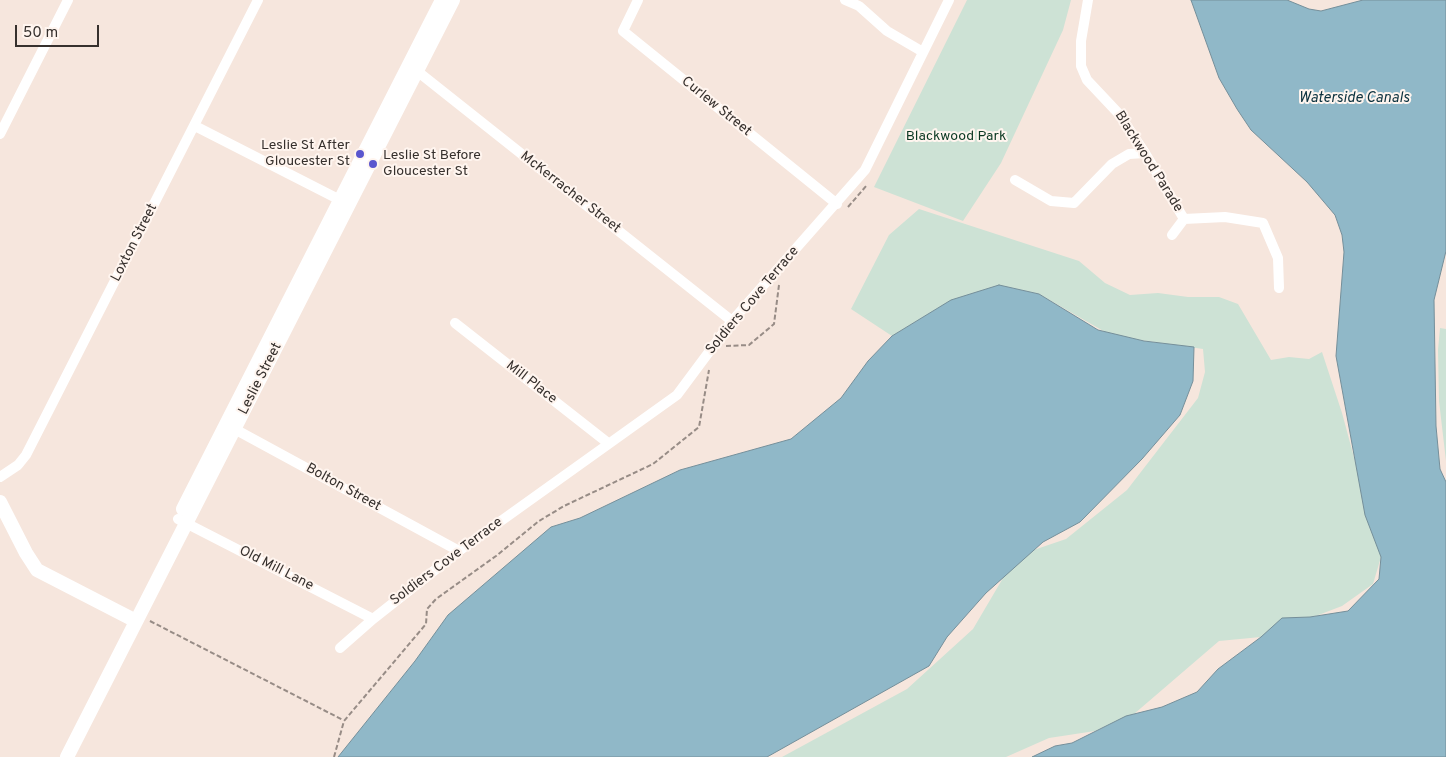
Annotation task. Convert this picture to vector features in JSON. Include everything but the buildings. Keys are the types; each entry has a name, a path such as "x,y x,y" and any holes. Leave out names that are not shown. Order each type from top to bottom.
{"street":[{"path":"0,134 68,0"},
{"name":"Loxton Street","path":"0,477 18,465 26,455 258,0"},
{"name":"Leslie Street","path":"67,757 137,619 182,521 413,68 442,0"},
{"name":"Leslie Street","path":"413,68 453,0"},
{"name":"Curlew Street","path":"638,0 623,31 837,204"},
{"path":"845,0 860,6 887,31 923,52"},
{"name":"Soldiers Cove Terrace","path":"340,648 373,619 459,551 608,443 677,396 732,321 865,170 949,0"},
{"name":"Blackwood Parade","path":"1088,0 1081,41 1081,66 1087,80 1119,114 1145,152 1184,219 1225,217 1263,223 1278,258 1278,288"},
{"name":"McKerracher Street","path":"413,68 732,321"},
{"path":"195,126 345,203"},
{"path":"1015,180 1051,201 1074,203 1112,164 1129,154 1145,152"},
{"path":"1172,235 1184,219"},
{"name":"Mill Place","path":"454,323 608,443"},
{"name":"Bolton Street","path":"231,427 459,551"},
{"path":"0,502 26,553 37,570 137,619"},
{"name":"Old Mill Lane","path":"182,521 373,619"},
{"name":"Leslie Street","path":"57,757 137,619"}],"path":[{"path":"137,619 344,721"}],"green space":[{"name":"Blackwood Park","path":"967,0 1071,0 1063,30 1001,163 963,221 874,187"},
{"path":"919,209 1079,261 1105,283 1130,295 1158,293 1188,297 1219,297 1238,304 1271,360 1289,357 1309,359 1322,352 1342,413 1381,557 1373,584 1342,606 1261,637 1219,641 1134,714 1095,731 1049,738 1006,757 782,757 907,689 973,629 1016,556 1066,539 1127,490 1198,398 1205,372 1203,349 1112,336 1039,294 1012,288 940,307 892,336 851,309 889,235"},
{"path":"1440,328 1446,329 1446,461 1439,401 1438,350"}],"water":[{"name":"Waterside Canals","path":"1191,0 1287,0 1309,9 1321,11 1363,0 1446,0 1446,251 1434,300 1436,426 1440,469 1446,482 1446,757 1032,757 1055,746 1072,743 1126,716 1162,707 1197,692 1218,669 1261,637 1282,618 1310,617 1348,611 1379,579 1381,557 1365,515 1336,356 1344,252 1342,235 1335,215 1307,182 1251,130 1237,109 1219,78"},
{"path":"999,285 1039,294 1098,330 1144,341 1194,347 1193,381 1180,415 1142,459 1080,522 1043,542 986,593 947,637 929,666 767,757 338,757 415,661 448,615 551,527 580,518 680,470 791,439 841,398 868,361 892,336 951,300"}],"place":[{"name":"Leslie St After Gloucester St","path":"360,154"},
{"name":"Leslie St Before Gloucester St","path":"373,164"}]}
